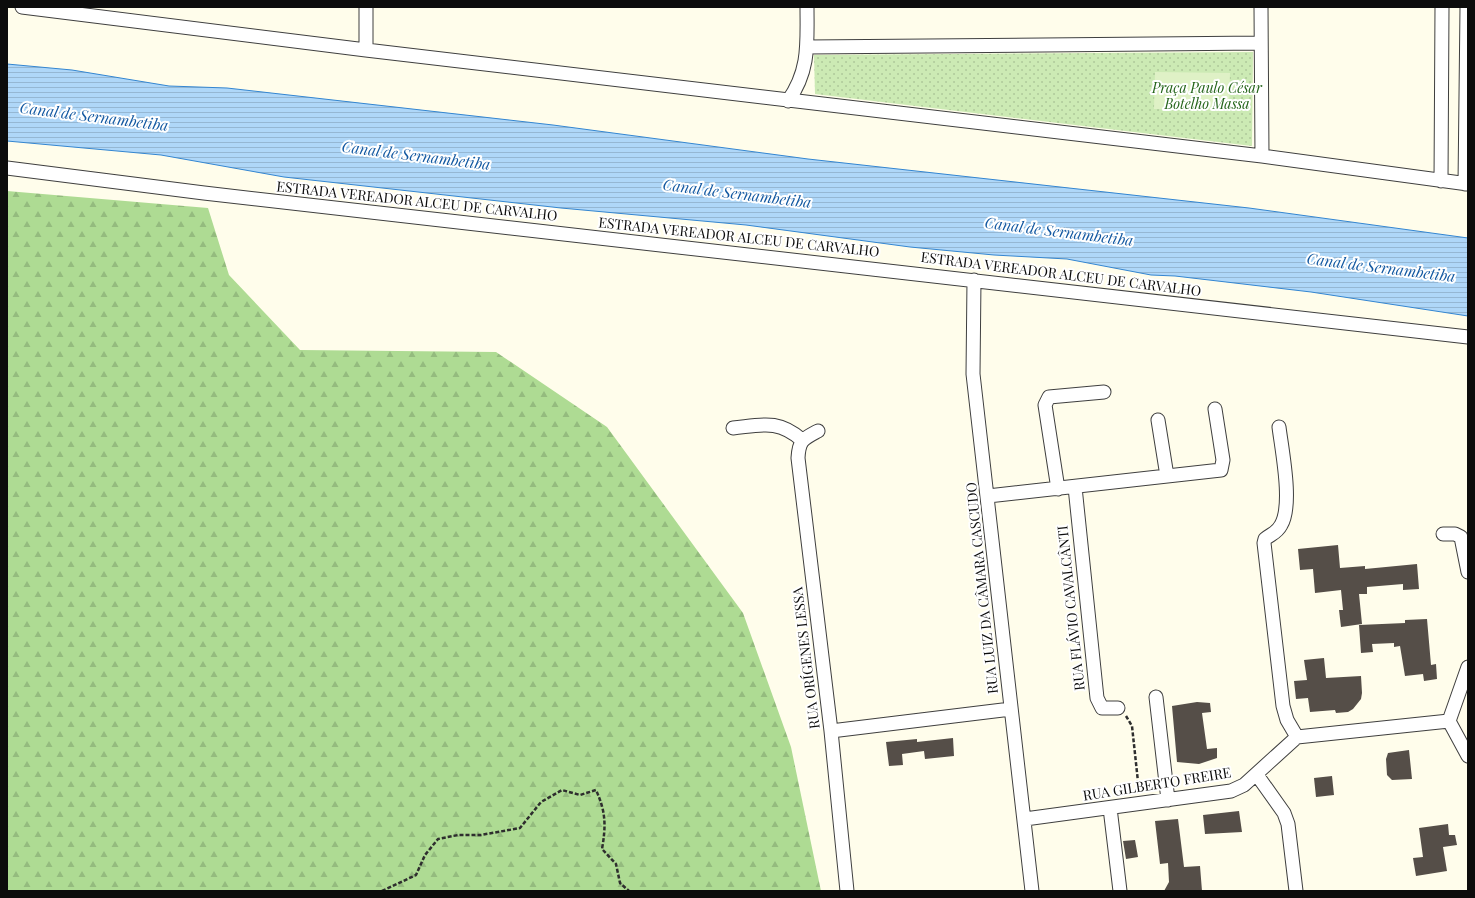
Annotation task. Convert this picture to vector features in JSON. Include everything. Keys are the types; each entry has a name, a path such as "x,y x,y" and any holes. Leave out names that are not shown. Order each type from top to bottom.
{"street":[{"path":"22,7 788,101 1262,156 1466,184 1467,7"},
{"path":"366,7 366,50"},
{"path":"788,101 803,76 807,47 807,7"},
{"path":"1261,7 1262,156"},
{"path":"1441,181 1442,7"},
{"path":"807,47 1261,43"},
{"name":"ESTRADA VEREADOR ALCEU DE CARVALHO","path":"7,168 212,194 1468,337"},
{"name":"RUA LUIZ DA CÂMARA CASCUDO","path":"974,280 973,374 1025,819 1032,891"},
{"path":"1058,489 1045,405 1046,400 1049,397 1104,392"},
{"path":"988,496 1221,470 1223,460 1215,409"},
{"path":"1158,420 1167,476"},
{"path":"733,428 778,425 795,433 802,440 818,431"},
{"path":"1279,427 1286,484 1286,508 1282,524 1276,533 1265,539 1264,543 1283,706 1287,720 1297,736 1449,721"},
{"name":"RUA ORÍGENES LESSA","path":"802,440 798,447 798,458 831,730 847,891"},
{"name":"RUA FLÁVIO CAVALCÂNTI","path":"1075,487 1097,698 1102,708 1118,708"},
{"path":"1443,534 1455,534 1461,537 1468,572"},
{"path":"1468,667 1449,721 1468,756"},
{"path":"1156,697 1168,800"},
{"path":"831,730 1011,709"},
{"name":"RUA GILBERTO FREIRE","path":"1025,819 1231,791 1244,785 1297,736"},
{"path":"1257,774 1284,813 1288,824 1296,891"},
{"path":"1110,808 1120,891"}],"path":[{"path":"1118,708 1128,717 1132,726 1141,803"},
{"path":"382,891 416,875 424,855 438,839 458,835 481,835 520,828 541,802 562,790 580,794 596,790 603,806 605,828 602,849 616,864 620,882 629,891"}],"green space":[{"name":"Praça Paulo César Botelho Massa","path":"1253,52 1252,146 815,94 814,55"},
{"path":"1155,72 1230,73 1229,110 1154,109"},
{"path":"7,191 208,208 229,275 300,350 496,352 607,427 743,613 791,747 821,891 7,891"}],"water":[{"name":"Canal de Sernambetiba","path":"7,64 72,70 169,86 227,88 553,125 808,159 1249,208 1468,238 1468,316 1311,292 1175,276 1151,275 1067,259 994,255 910,247 746,225 561,208 284,177 161,155 7,141"}],"building":[{"path":"1338,545 1340,568 1365,566 1365,569 1417,564 1419,589 1403,590 1403,584 1367,587 1367,594 1359,594 1362,624 1341,627 1339,610 1343,610 1341,590 1315,593 1313,569 1300,570 1298,549"},
{"path":"1427,619 1431,665 1436,664 1437,679 1424,681 1423,674 1405,676 1400,646 1394,647 1394,643 1372,644 1373,652 1361,653 1359,625 1405,623 1405,620"},
{"path":"1324,658 1326,678 1361,676 1361,699 1353,709 1348,712 1336,713 1335,710 1310,712 1308,698 1296,699 1294,681 1307,680 1304,660"},
{"path":"1197,702 1210,703 1211,712 1202,713 1207,749 1217,748 1217,758 1199,764 1177,762 1172,706"},
{"path":"953,738 954,756 925,759 924,751 902,754 903,765 889,766 886,742 917,739 917,742"},
{"path":"1409,750 1412,779 1392,780 1387,775 1386,759 1388,753"},
{"path":"1332,776 1334,795 1316,797 1314,778"},
{"path":"1239,811 1242,832 1205,834 1203,815"},
{"path":"1178,819 1184,867 1200,866 1202,891 1164,891 1169,882 1168,863 1160,864 1155,821"},
{"path":"1448,824 1449,835 1455,835 1457,845 1443,847 1447,871 1416,876 1413,858 1423,857 1419,828"},
{"path":"1135,840 1138,857 1126,859 1123,841"}]}
